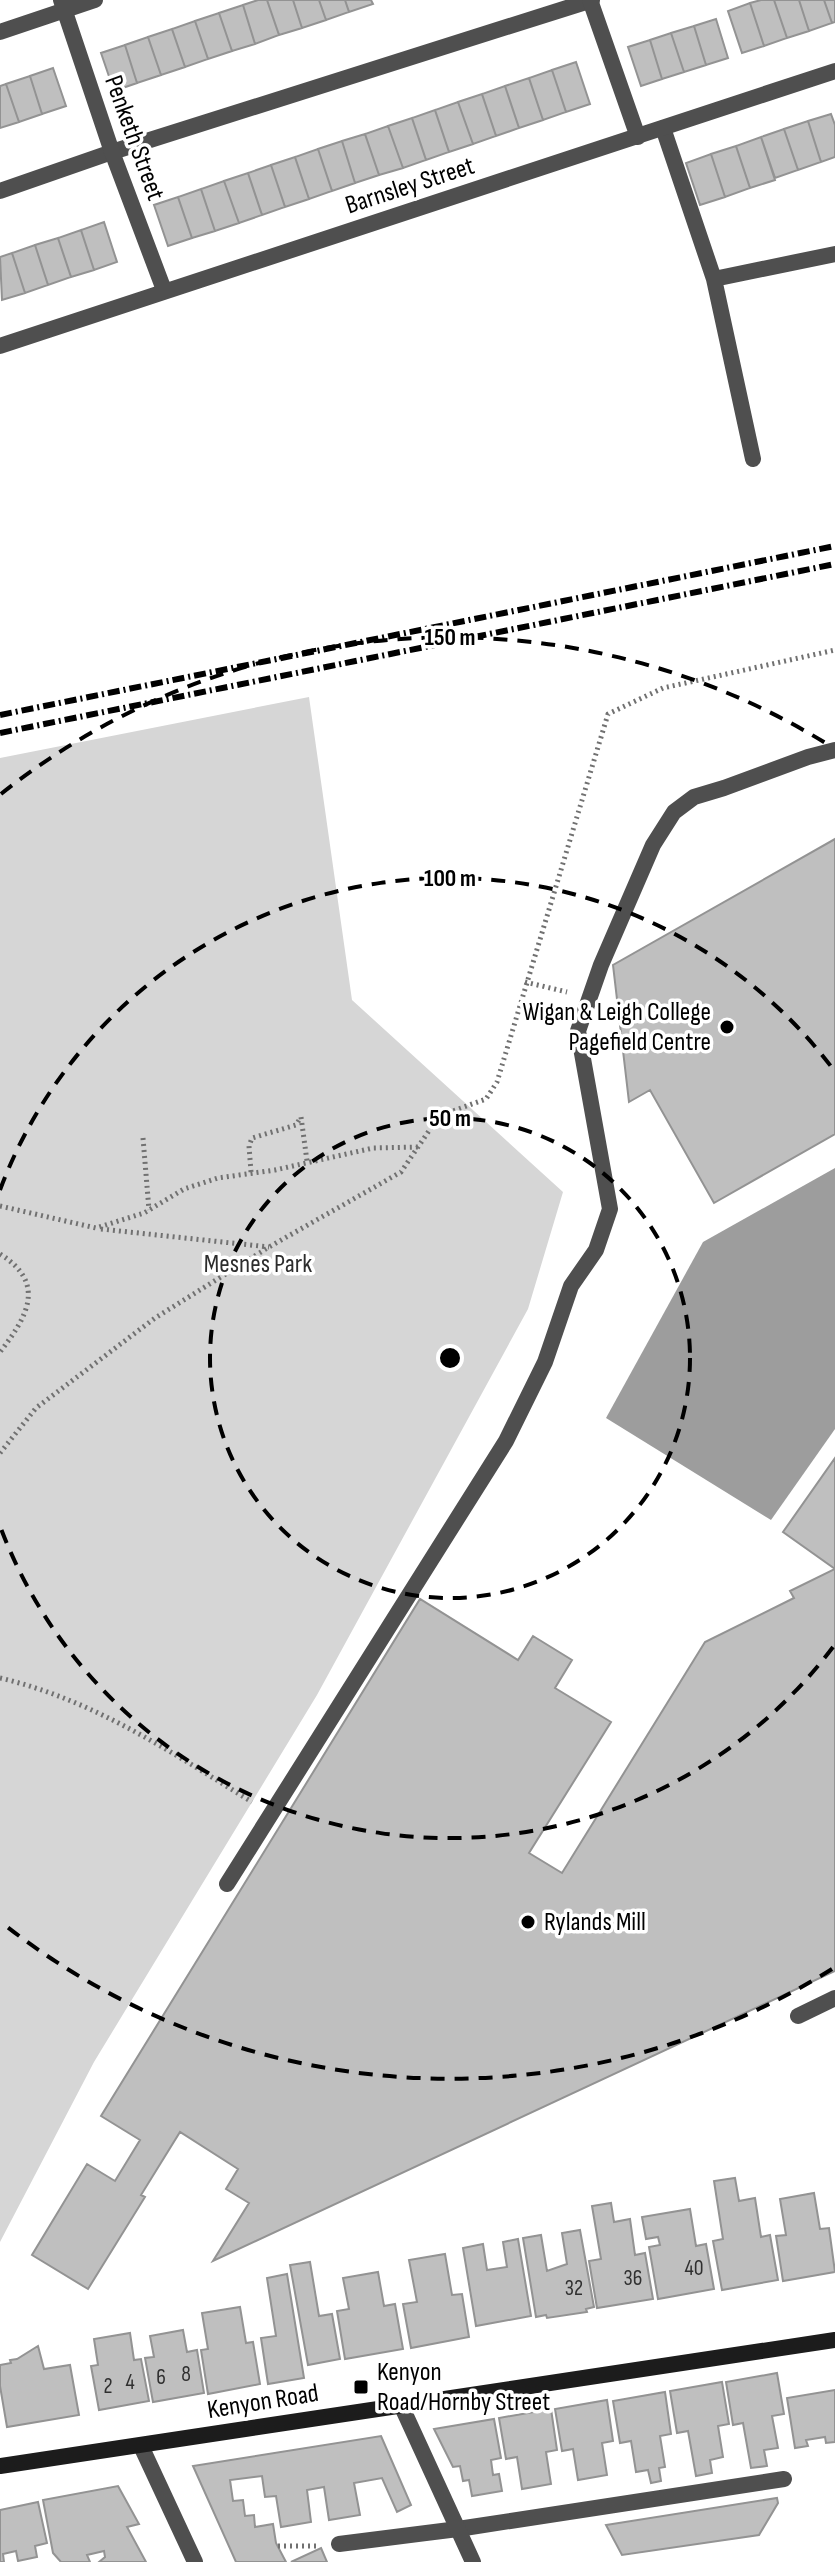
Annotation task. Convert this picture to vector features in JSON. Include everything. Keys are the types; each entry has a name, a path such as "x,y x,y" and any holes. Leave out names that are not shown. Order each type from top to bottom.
{"main road":[{"name":"Kenyon Road","path":"0,2466 835,2340"}],"street":[{"path":"0,32 62,5 95,0"},
{"path":"0,191 112,152 590,0 638,137"},
{"name":"Penketh Street","path":"62,5 112,152 164,290"},
{"name":"Barnsley Street","path":"0,346 835,71"},
{"path":"663,128 714,279 753,459"},
{"path":"714,279 835,254"},
{"path":"227,1884 506,1441 545,1362 571,1286 596,1250 610,1209 578,1031 653,845 674,812 694,797 835,750"},
{"path":"798,2016 835,1998"},
{"path":"401,2405 473,2562"},
{"path":"141,2446 195,2562"},
{"path":"332,2545 784,2479"}],"path":[{"path":"0,1453 36,1408 155,1318 269,1247 401,1172 421,1147 439,1116 486,1099 497,1082 608,714 663,688 835,650"},
{"path":"525,982 590,997"},
{"path":"251,1172 249,1146 252,1138 296,1125 301,1117 307,1161"},
{"path":"143,1138 149,1210"},
{"path":"96,1228 149,1210 184,1189 218,1178 275,1170 373,1148 421,1147"},
{"path":"0,1206 96,1228 269,1247"},
{"path":"0,1254 25,1280 29,1302 22,1323 0,1352"},
{"path":"0,1678 47,1690 134,1729 272,1813"},
{"path":"278,2546 332,2545"}],"green space":[{"name":"Mesnes Park","path":"309,697 352,1000 563,1192 528,1309 317,1695 94,2062 0,2242 0,758"}],"shaded area":[{"path":"835,1168 835,1429 771,1520 606,1418 703,1242"}],"building":[{"path":"267,0 279,35 255,44 243,5"},
{"path":"267,0 293,0 302,28 279,35"},
{"path":"293,0 319,0 326,20 302,28"},
{"path":"319,0 345,0 349,12 326,20"},
{"path":"345,0 371,0 373,4 349,12"},
{"path":"774,0 787,38 764,46 750,3"},
{"path":"774,0 799,0 809,31 787,38"},
{"path":"799,0 824,0 832,23 809,31"},
{"path":"824,0 835,0 835,22 832,23"},
{"path":"750,3 764,46 742,53 728,11"},
{"path":"243,5 255,44 232,51 219,13"},
{"path":"219,13 232,51 208,59 195,21"},
{"path":"716,19 728,58 706,65 694,26"},
{"path":"195,21 208,59 185,67 172,29"},
{"path":"694,26 706,65 684,72 671,33"},
{"path":"172,29 185,67 161,75 148,37"},
{"path":"671,33 684,72 662,79 650,40"},
{"path":"148,37 161,75 137,83 125,45"},
{"path":"650,40 662,79 641,86 628,47"},
{"path":"125,45 137,83 114,91 101,53"},
{"path":"576,62 590,104 566,112 552,70"},
{"path":"53,68 66,106 42,114 30,76"},
{"path":"552,70 566,112 543,120 529,78"},
{"path":"30,76 42,114 19,122 6,84"},
{"path":"529,78 543,120 519,128 505,86"},
{"path":"6,84 19,122 0,128 0,86"},
{"path":"505,86 519,128 496,136 482,94"},
{"path":"482,94 496,136 473,144 458,102"},
{"path":"458,102 473,144 449,152 435,110"},
{"path":"435,110 449,152 426,160 412,118"},
{"path":"831,114 835,125 835,157 821,162 808,121"},
{"path":"412,118 426,160 403,168 388,126"},
{"path":"808,121 821,162 798,170 784,129"},
{"path":"388,126 403,168 379,175 365,134"},
{"path":"784,129 798,170 775,178 761,137"},
{"path":"365,134 379,175 355,183 342,141"},
{"path":"761,137 775,180 750,188 736,146"},
{"path":"342,141 355,183 332,191 318,149"},
{"path":"736,146 750,188 725,197 711,154"},
{"path":"318,149 332,191 309,199 295,157"},
{"path":"711,154 725,197 700,205 686,163"},
{"path":"295,157 309,199 285,207 271,165"},
{"path":"271,165 285,207 262,215 248,173"},
{"path":"248,173 262,215 239,223 224,181"},
{"path":"224,181 239,223 215,231 201,189"},
{"path":"201,189 215,231 192,238 178,197"},
{"path":"178,197 192,238 168,246 154,205"},
{"path":"104,222 117,262 94,270 81,230"},
{"path":"81,230 94,270 71,277 58,238"},
{"path":"58,238 71,277 48,285 35,245"},
{"path":"35,245 48,285 25,293 12,253"},
{"path":"12,253 25,293 2,300 0,257"},
{"name":"Wigan & Leigh College Pagefield Centre","path":"835,839 835,1134 714,1203 650,1090 629,1102 613,965"},
{"path":"835,1458 835,1569 783,1532"},
{"name":"Rylands Mill","path":"835,1569 835,1971 213,2261 249,2203 226,2189 238,2169 180,2132 141,2195 145,2197 88,2289 32,2255 87,2164 115,2181 140,2140 101,2116 420,1599 518,1660 533,1636 572,1660 555,1688 611,1722 529,1853 562,1873 705,1642 794,1598 790,1591"},
{"path":"735,2178 739,2201 755,2198 761,2237 770,2235 778,2280 722,2290 713,2241 723,2239 714,2181"},
{"path":"814,2193 820,2229 829,2228 835,2272 783,2281 776,2236 786,2235 780,2199"},
{"path":"611,2203 614,2222 630,2219 635,2255 645,2253 653,2299 597,2308 589,2261 601,2259 592,2206"},
{"path":"690,2209 696,2246 706,2244 714,2289 658,2299 649,2247 660,2245 658,2237 646,2239 642,2217"},
{"path":"580,2230 594,2307 586,2309 587,2312 536,2317 523,2238 541,2235 547,2271 567,2264 562,2233"},
{"path":"518,2239 531,2316 476,2326 463,2248 483,2244 487,2270 507,2267 503,2242"},
{"path":"445,2254 452,2295 462,2294 469,2337 411,2348 403,2304 417,2302 409,2260"},
{"path":"310,2262 319,2316 332,2314 340,2359 308,2365 290,2265"},
{"path":"378,2272 384,2306 395,2304 403,2349 345,2359 337,2311 349,2309 343,2278"},
{"path":"287,2274 304,2378 268,2384 261,2338 276,2336 267,2278"},
{"path":"240,2307 246,2343 253,2342 260,2384 208,2394 201,2350 208,2349 202,2313"},
{"path":"183,2330 187,2352 197,2350 204,2393 153,2402 145,2358 154,2357 150,2336"},
{"path":"130,2333 134,2360 141,2359 149,2401 99,2410 91,2366 98,2365 94,2339"},
{"path":"38,2346 44,2369 70,2365 79,2415 7,2427 0,2365 11,2363 10,2360"},
{"path":"777,2373 784,2414 772,2416 778,2448 764,2450 767,2466 751,2468 743,2423 733,2425 726,2382"},
{"path":"722,2382 729,2424 718,2426 723,2457 710,2460 712,2473 696,2476 688,2431 677,2433 670,2391"},
{"path":"835,2390 835,2442 826,2443 825,2437 806,2440 808,2446 795,2448 787,2398"},
{"path":"665,2392 671,2434 660,2436 665,2467 659,2468 661,2481 651,2483 648,2470 636,2472 631,2441 620,2443 613,2401"},
{"path":"607,2400 613,2441 602,2443 607,2475 578,2480 573,2449 562,2451 555,2409"},
{"path":"551,2409 557,2450 546,2452 551,2484 522,2489 517,2457 506,2459 499,2418"},
{"path":"494,2419 501,2458 491,2460 493,2475 499,2474 502,2491 472,2496 469,2480 463,2481 460,2466 453,2467 434,2429"},
{"path":"381,2436 411,2505 397,2512 382,2478 354,2483 360,2515 329,2520 324,2487 307,2490 311,2522 281,2527 276,2496 265,2497 262,2476 230,2480 233,2501 243,2500 245,2516 254,2515 255,2527 273,2524 276,2543 286,2562 236,2562 193,2466"},
{"path":"118,2486 139,2524 127,2527 146,2562 99,2562 105,2557 104,2551 87,2555 90,2562 61,2562 53,2553 43,2500"},
{"path":"777,2498 778,2503 759,2535 622,2555 606,2525"},
{"path":"38,2502 47,2543 35,2546 37,2557 18,2561 16,2551 3,2554 4,2562 0,2562 0,2510"},
{"path":"321,2548 327,2562 291,2562"}],"railway":[{"path":"0,715 835,546"},
{"path":"0,733 835,564"}],"place":[{"name":"Wigan & Leigh College Pagefield Centre","path":"727,1027"},
{"name":"Rylands Mill","path":"528,1922"},
{"name":"Kenyon Road/Hornby Street","path":"361,2387"}]}
